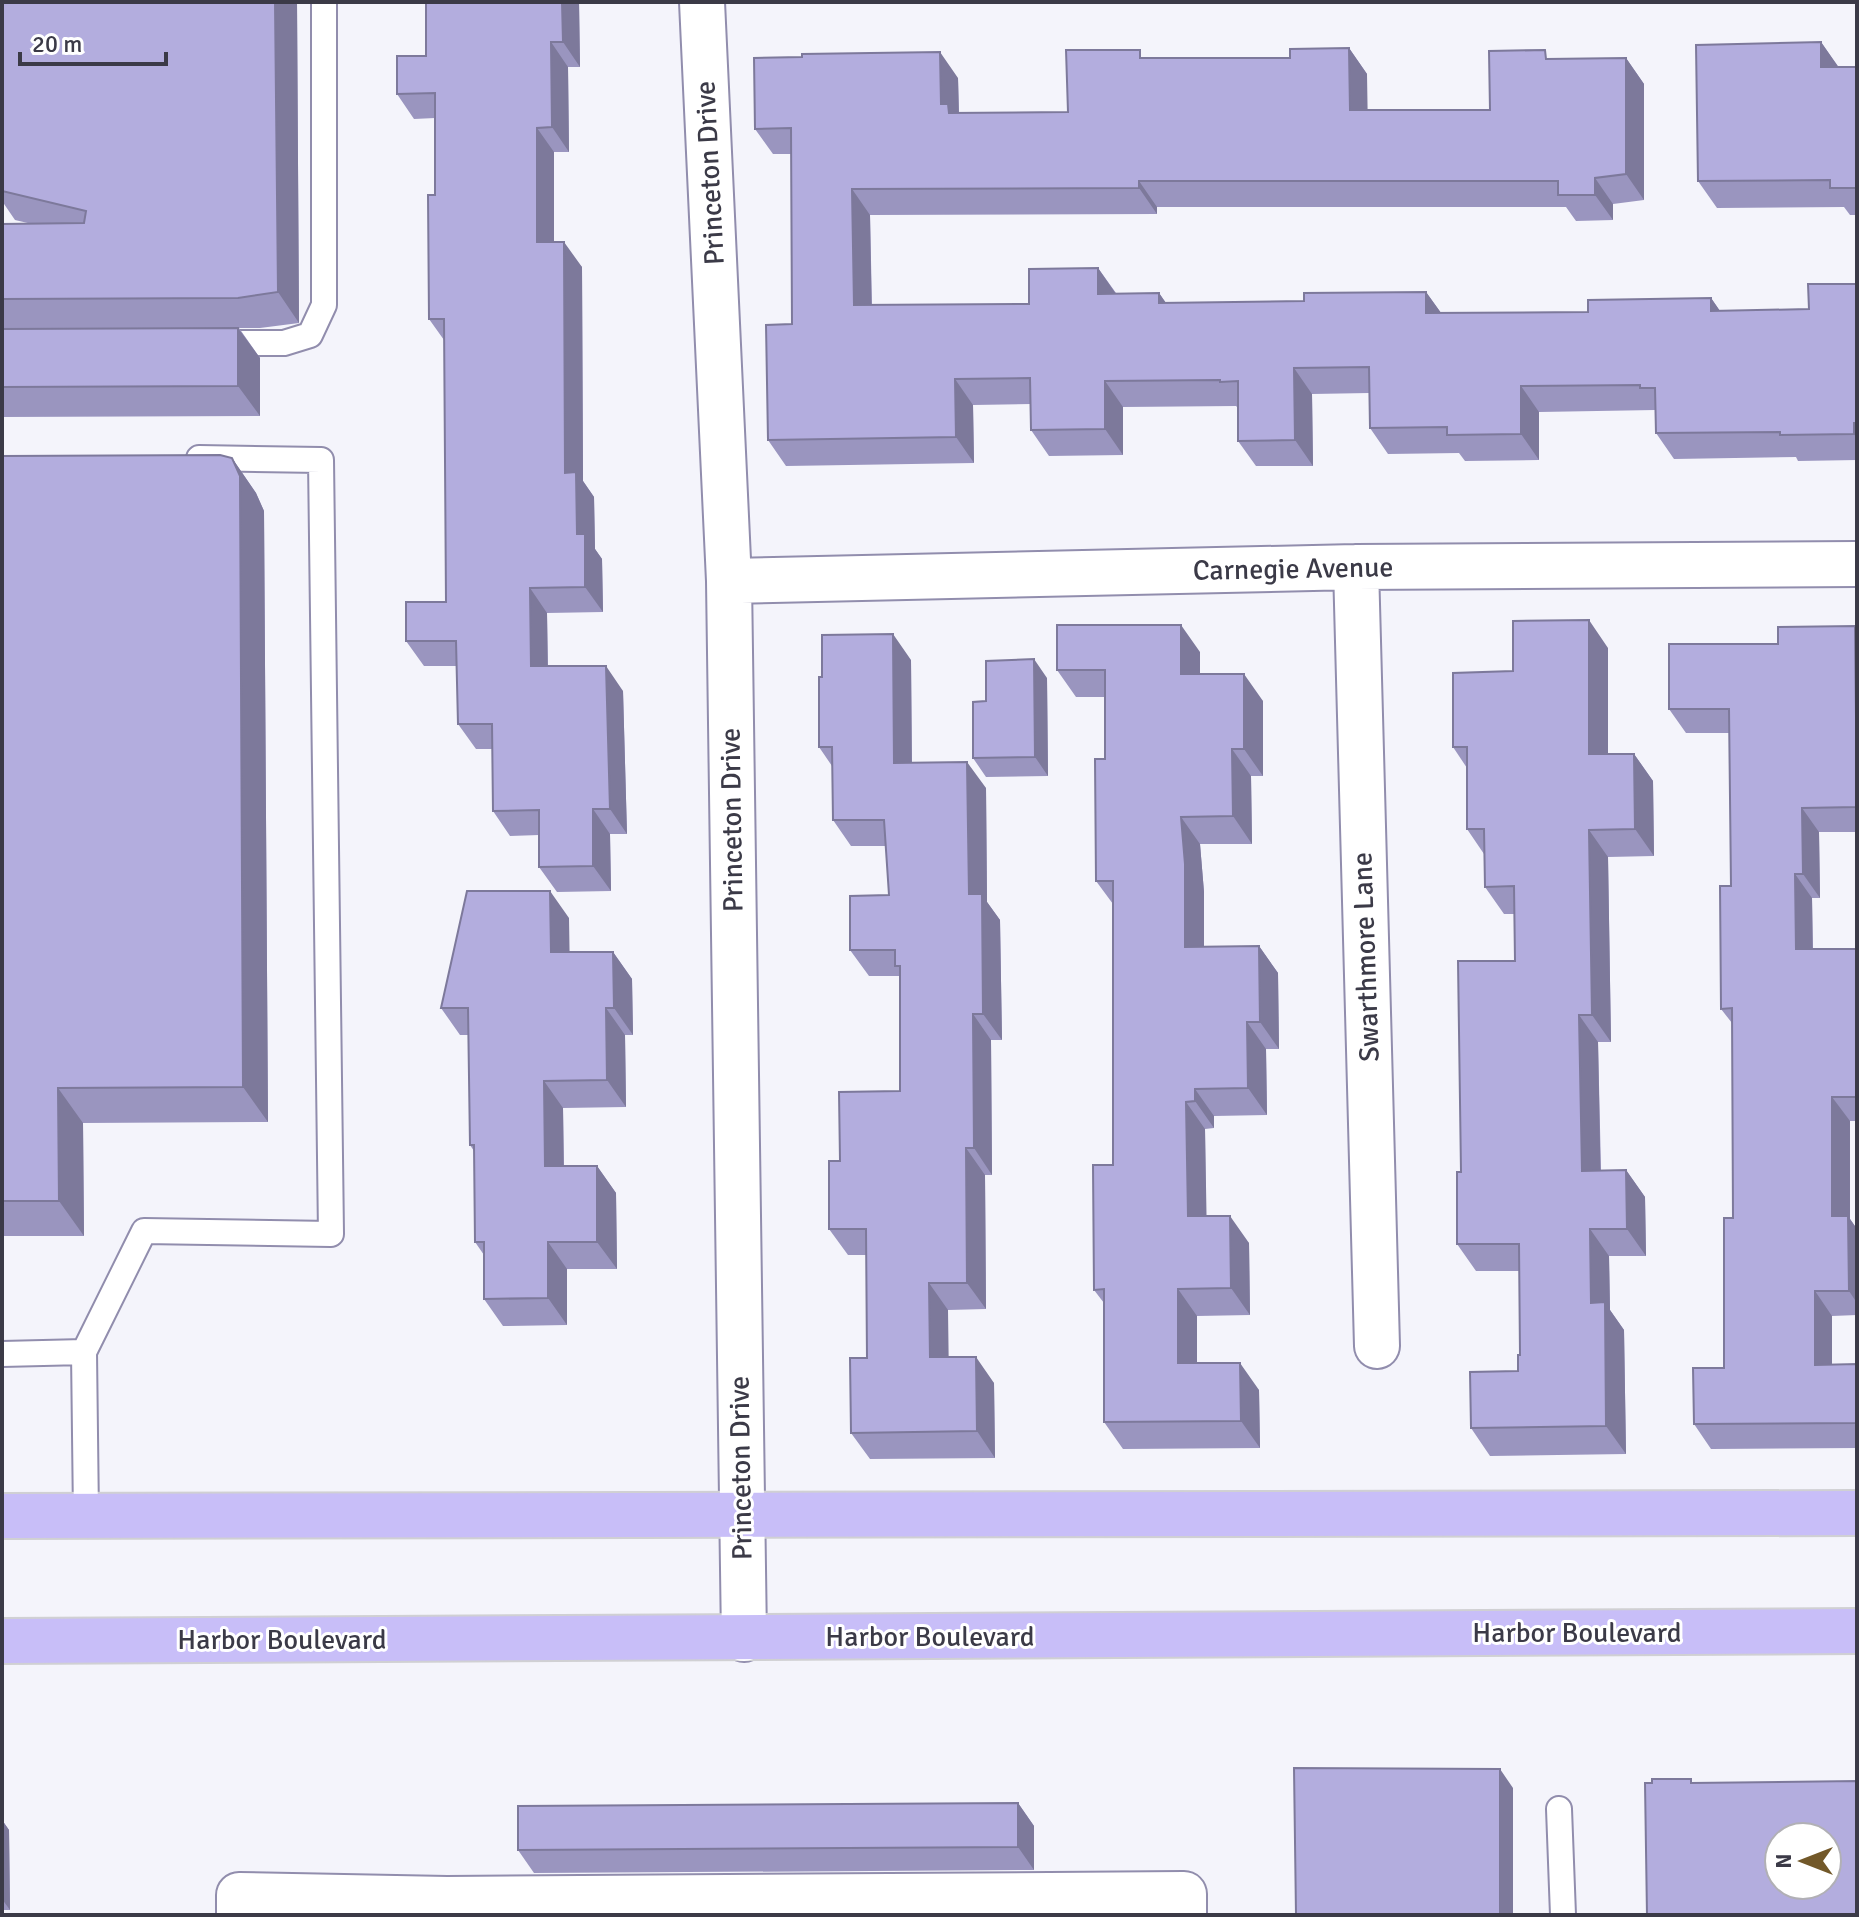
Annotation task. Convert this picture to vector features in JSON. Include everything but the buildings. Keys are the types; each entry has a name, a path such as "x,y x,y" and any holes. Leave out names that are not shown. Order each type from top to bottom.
{"main road":[{"path":"2,1516 1857,1513"},
{"name":"Harbor Boulevard","path":"2,1641 1857,1631"}],"street":[{"name":"Princeton Drive","path":"702,2 729,581 744,1639"},
{"name":"Carnegie Avenue","path":"729,581 1356,567 1857,564"},
{"name":"Swarthmore Lane","path":"1356,567 1377,1346"},
{"path":"239,1915 239,1895 447,1907 1184,1905"}],"lane":[{"path":"190,344 284,343 310,335 324,305 324,2"},
{"path":"86,1516 84,1352 144,1231 331,1234 321,460 177,458"},
{"path":"2,1354 84,1352"},
{"path":"1559,1809 1563,1915"}]}
